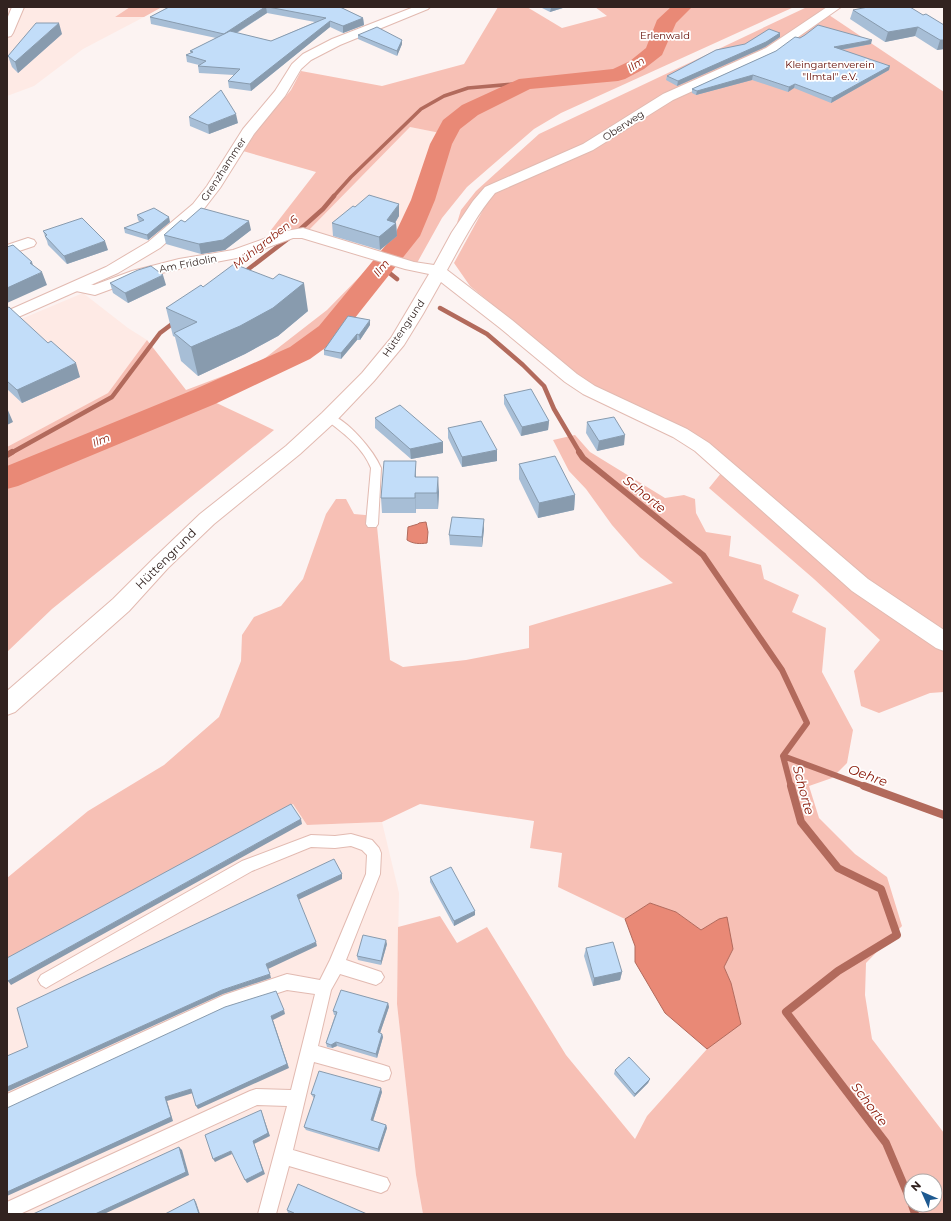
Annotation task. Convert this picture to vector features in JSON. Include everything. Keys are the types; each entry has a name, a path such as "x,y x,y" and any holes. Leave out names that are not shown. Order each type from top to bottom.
{"street":[{"path":"7,33 18,7"},
{"name":"Grenzhammer","path":"7,317 77,287 118,267 154,246 198,207 213,188 248,132 280,93 296,67 307,57 336,42 424,7"},
{"name":"Oberweg","path":"438,271 478,204 490,190 588,147 668,97 770,51 835,7"},
{"name":"Am Fridolin","path":"77,287 95,290 159,268 236,254 297,234 411,266 438,271"},
{"path":"7,250 28,243"},
{"path":"438,271 506,324 571,378 589,390 680,433 702,447 860,585 944,642"},
{"name":"Hüttengrund","path":"7,705 122,605 207,519 293,450 329,418 398,341 416,314 438,271"}],"lane":[{"path":"329,418 354,436 374,462 376,468 372,524"},
{"path":"46,980 247,866 312,841 335,842 351,840 367,845 374,854 373,874 336,965 324,988 283,1156 267,1214"},
{"path":"336,965 376,977"},
{"path":"7,1103 224,1004 287,982 324,988"},
{"path":"309,1052 383,1073"},
{"path":"7,1211 256,1097 297,1098"},
{"path":"283,1156 381,1184"}],"shaded area":[{"path":"7,7 130,7 115,17 144,17 83,49 34,86 7,96"},
{"path":"410,127 440,133 417,199 412,237 385,254 309,230"},
{"path":"83,293 128,328 147,340 108,393 7,447 7,325"},
{"path":"426,522 428,532 427,543 422,544 407,540 408,527"},
{"path":"293,804 307,825 382,822 399,893 397,1004 416,1175 423,1214 7,1214 7,959"},
{"path":"650,903 676,912 701,930 719,919 727,917 733,949 724,967 731,983 741,1024 707,1049 665,1013 635,962 635,946 625,919"}],"green space":[{"path":"130,7 162,7 144,17 115,17"},
{"name":"Erlenwald","path":"498,7 527,7 562,28 607,16 595,7 794,7 561,113 534,129 467,187 442,218 417,263 385,254 412,237 417,199 440,133 410,127 309,230 271,230 316,172 243,151 259,128 291,90 301,71 382,86 464,64"},
{"name":"Kleingartenverein \"Ilmtal\" e.V.","path":"807,7 828,7 829,15 944,92 944,692 930,693 879,713 861,706 854,671 880,640 814,579 709,488 731,461 683,427 586,382 470,286 454,263 494,190 594,139 489,186 464,220 457,223 461,210 476,191 539,134"},
{"path":"378,258 394,267 328,338 312,351 208,399 274,430 52,609 7,652 7,447 108,393 147,340 186,390 260,362 327,310"},
{"path":"575,435 590,452 665,498 684,495 695,499 696,513 706,532 731,536 729,556 761,565 764,579 799,595 792,612 826,628 822,672 853,730 847,763 832,778 809,786 819,818 855,854 887,877 902,926 866,963 865,995 872,1039 944,1133 944,1212 943,1213 943,1173 903,1173 903,1213 942,1213 941,1214 423,1214 416,1175 397,1004 398,927 440,916 457,943 487,927 566,1055 635,1139 647,1116 707,1049 741,1023 731,983 724,967 733,949 719,919 701,930 676,912 650,903 625,919 558,887 562,853 530,848 534,821 420,804 382,822 307,825 293,804 7,959 7,878 88,811 164,765 219,717 241,661 242,635 254,617 281,606 303,579 326,514 336,499 346,499 354,514 376,516 390,660 403,667 466,660 529,648 529,626 673,583 640,557 612,525 586,489 569,471 553,440"}],"building":[{"path":"169,7 265,7 224,34 150,17"},
{"path":"268,7 340,7 363,18 343,26 330,21 250,84 228,81 240,69 198,66 206,61 186,55 193,52 190,51 230,31 271,41 326,18"},
{"path":"868,7 910,7 923,15 926,14 944,25 944,40 940,40 918,27 888,32 853,10"},
{"path":"36,23 59,23 15,62 8,56"},
{"path":"818,25 872,40 834,47 890,66 832,98 795,84 789,87 753,75 697,91 692,89 776,51 795,37 800,38"},
{"path":"377,27 402,40 397,51 358,35"},
{"path":"769,29 780,33 766,42 678,81 667,76 716,50 745,44"},
{"path":"221,90 236,114 208,125 189,117"},
{"path":"369,195 399,204 387,220 396,223 379,237 332,223 353,206 355,207"},
{"path":"154,208 169,217 147,235 124,228 144,220 137,215"},
{"path":"201,208 249,221 223,240 199,244 164,235 181,220 185,222"},
{"path":"82,218 105,241 64,256 45,236 47,235 43,231"},
{"path":"13,245 32,262 30,263 42,272 7,288 7,247"},
{"path":"234,264 273,279 279,274 304,283 273,308 240,326 191,347 174,333 197,322 166,308 201,285 203,287"},
{"path":"151,266 163,275 125,293 110,283 138,270"},
{"path":"9,307 48,343 51,341 76,363 17,390 7,381 7,308"},
{"path":"348,316 370,320 359,335 357,334 341,353 324,350"},
{"path":"531,389 549,421 522,427 504,395"},
{"path":"400,405 443,442 410,449 375,418"},
{"path":"614,417 625,435 599,441 587,422"},
{"path":"481,421 497,450 462,457 448,428"},
{"path":"555,456 575,495 539,503 519,464"},
{"path":"384,461 416,461 415,477 438,477 437,493 415,493 415,498 381,498"},
{"path":"452,517 484,519 482,537 449,535"},
{"path":"291,804 301,819 8,981 7,958"},
{"path":"334,859 342,874 297,895 316,942 266,964 270,974 222,990 7,1087 7,1056 28,1047 17,1008"},
{"path":"451,867 475,911 454,921 430,877"},
{"path":"363,935 386,940 381,961 357,956"},
{"path":"613,942 622,972 594,978 586,948"},
{"path":"341,990 388,1003 378,1032 382,1034 376,1054 336,1042 331,1045 326,1043 337,1012 333,1011"},
{"path":"276,991 284,1010 271,1016 287,1064 196,1106 191,1089 165,1097 171,1117 7,1192 7,1108 225,1007"},
{"path":"629,1057 650,1079 635,1094 615,1070"},
{"path":"319,1071 381,1088 371,1120 386,1125 378,1149 304,1127 315,1095 311,1094"},
{"path":"261,1110 268,1133 253,1141 263,1171 245,1180 231,1151 213,1159 205,1135"},
{"path":"179,1147 186,1172 95,1214 33,1214"},
{"path":"298,1184 367,1214 293,1214 294,1213 287,1210"},
{"path":"194,1199 199,1214 165,1214"}],"waterway":[{"name":"Schorte","path":"7,478 204,397 300,353 329,332 407,236 423,200 441,144 451,125 470,110 526,83 618,75 637,65 655,51 667,20 683,7"},
{"name":"Mühlgraben 6","path":"333,197 351,177 421,109 444,96 468,88 526,83"},
{"name":"Mühlgraben 6","path":"296,233 323,209 334,196"},
{"name":"Mühlgraben 6","path":"242,274 289,238"},
{"name":"Schorte","path":"382,267 397,279"},
{"name":"Schorte","path":"440,308 487,334 523,365 544,386 554,409 580,453"},
{"name":"Mühlgraben 6","path":"11,453 112,397 160,333 176,321"},
{"name":"Mühlgraben 6","path":"7,455 12,452"},
{"name":"Schorte","path":"579,452 583,458 703,555 782,670 807,723 783,756"},
{"name":"Oehre","path":"783,756 867,787"},
{"name":"Schorte","path":"783,756 791,787"},
{"name":"Schorte","path":"791,786 801,822 838,868 881,889 897,935 838,971 786,1012 886,1143 903,1183"},
{"name":"Oehre","path":"864,786 944,815"}],"water label":[{"name":"Ilm","path":"636,64"},
{"name":"Ilm","path":"381,268"},
{"name":"Ilm","path":"101,440"}]}
